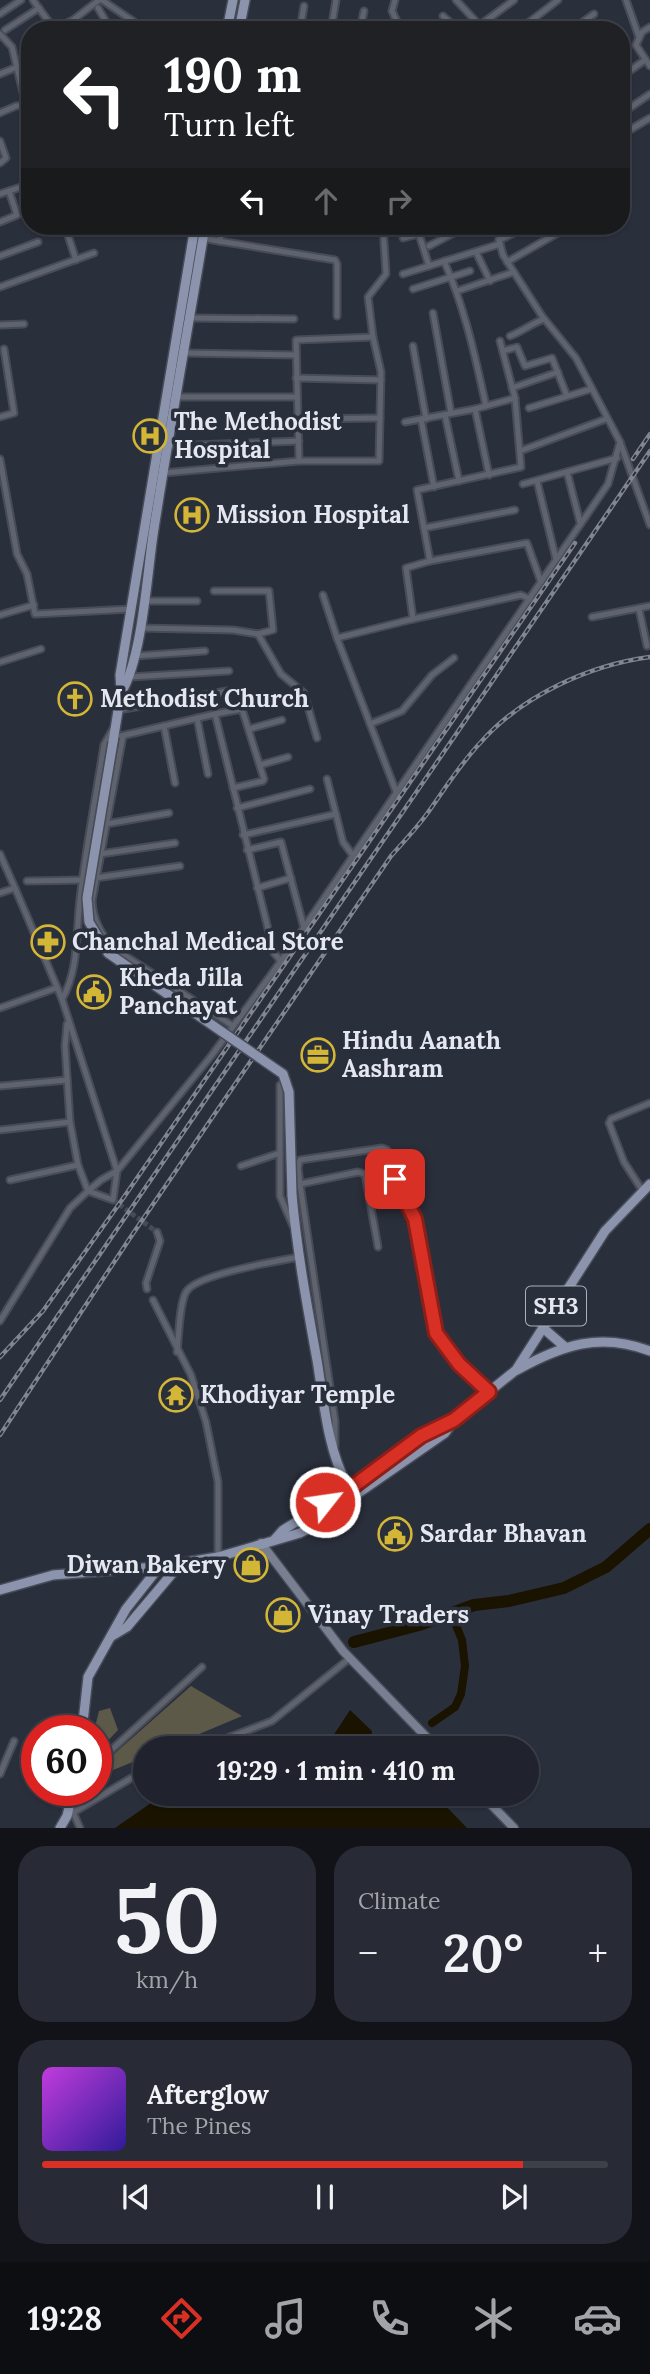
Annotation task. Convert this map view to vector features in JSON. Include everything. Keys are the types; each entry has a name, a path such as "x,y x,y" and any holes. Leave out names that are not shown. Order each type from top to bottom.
{"main road":[{"path":"228,21 233,0"},
{"path":"241,21 245,0"},
{"path":"193,235 120,675 116,739 87,898 89,922 108,953 283,1074 289,1092 292,1195 299,1258 334,1453 346,1503"},
{"path":"121,692 130,677 144,601 204,235"},
{"name":"SH3","path":"345,1490 421,1436 454,1420 516,1370 605,1231 646,1187"},
{"path":"543,1328 565,1348"},
{"path":"516,1370 565,1348 587,1342 609,1341 650,1352"},
{"path":"345,1490 338,1499 346,1503"},
{"path":"275,1539 283,1530 345,1490"},
{"path":"0,1590 53,1575 160,1566 218,1557 300,1533 320,1523 346,1503"},
{"path":"261,1543 350,1658 425,1736"},
{"path":"111,1637 127,1627 181,1563"},
{"path":"84,1715 88,1677 127,1609 160,1566"},
{"path":"60,1828 70,1814 71,1806"},
{"path":"493,1806 514,1828"}],"street":[{"path":"0,14 21,0"},
{"path":"33,0 48,21"},
{"path":"71,21 100,0 130,21"},
{"path":"332,21 336,0"},
{"path":"395,0 392,11 397,21"},
{"path":"490,21 514,0"},
{"path":"531,21 558,0"},
{"path":"626,0 639,37"},
{"path":"461,1 477,21"},
{"path":"302,21 304,6"},
{"path":"21,21 39,8"},
{"path":"98,8 106,21"},
{"path":"362,21 364,11"},
{"path":"584,21 594,14"},
{"path":"443,16 449,21"},
{"path":"21,21 2,35 12,47 21,80"},
{"path":"650,27 642,32 636,45 650,66"},
{"path":"630,71 645,60"},
{"path":"0,74 17,66"},
{"path":"630,108 650,94"},
{"path":"0,113 21,106"},
{"path":"630,130 650,118"},
{"path":"0,141 6,158 0,163"},
{"path":"0,194 21,187"},
{"path":"0,222 17,215 9,191"},
{"path":"68,235 76,260"},
{"path":"219,241 221,235"},
{"path":"163,474 299,461 379,461 380,363 373,337 368,297 386,274 384,235"},
{"path":"403,238 415,235"},
{"path":"419,235 429,266"},
{"path":"429,247 451,235"},
{"path":"500,235 507,262 544,319 576,358 620,442 650,525"},
{"path":"403,274 476,252 513,235"},
{"path":"507,262 554,235"},
{"path":"203,238 335,260 337,316"},
{"path":"0,256 38,242"},
{"path":"476,252 490,281"},
{"path":"0,287 94,253"},
{"path":"444,261 457,291 471,337 485,406"},
{"path":"413,289 470,271"},
{"path":"457,291 514,272"},
{"path":"433,313 460,481"},
{"path":"190,318 293,319"},
{"path":"510,336 522,331 526,325 544,319"},
{"path":"0,325 24,324"},
{"path":"299,461 296,340 373,337"},
{"path":"430,561 417,490 520,468 515,398 500,341"},
{"path":"413,346 435,487"},
{"path":"503,351 517,347 525,366 552,358 567,396"},
{"path":"0,417 14,413 4,349"},
{"path":"184,353 296,355"},
{"path":"512,388 558,372"},
{"path":"296,378 381,380"},
{"path":"529,408 591,389"},
{"path":"176,397 296,397"},
{"path":"405,422 475,409 515,398"},
{"path":"475,409 489,475"},
{"path":"298,419 380,418"},
{"path":"520,451 606,419"},
{"path":"168,446 299,441"},
{"path":"0,1321 70,1208 101,1180 117,1171 233,1026 281,961 608,484 620,442"},
{"path":"523,484 617,458"},
{"path":"0,459 3,489 17,554 27,574 35,614 131,609"},
{"path":"567,472 580,522"},
{"path":"537,481 556,559"},
{"path":"0,510 9,508"},
{"path":"424,528 515,510"},
{"path":"413,619 406,568 430,561 527,543 541,582"},
{"path":"139,628 233,630 258,634 273,629 269,591 214,591"},
{"path":"323,595 397,794"},
{"path":"337,638 521,595 530,599"},
{"path":"144,601 197,601"},
{"path":"0,615 34,605"},
{"path":"592,617 650,606"},
{"path":"639,609 647,646"},
{"path":"258,634 281,674 304,693 317,738"},
{"path":"0,662 41,649"},
{"path":"134,656 205,651"},
{"path":"370,724 402,711 432,675 454,659"},
{"path":"130,677 229,671"},
{"path":"118,710 227,691"},
{"path":"233,788 264,780 242,709 116,739 106,824 92,907 98,928 118,951 233,1026"},
{"path":"215,714 274,953 281,961"},
{"path":"197,718 208,774"},
{"path":"249,729 282,720"},
{"path":"62,999 68,989 77,937 104,745 115,726"},
{"path":"164,726 175,783"},
{"path":"260,765 288,757"},
{"path":"327,779 343,842 354,857"},
{"path":"237,807 310,789"},
{"path":"106,824 169,813"},
{"path":"243,835 336,814"},
{"path":"247,850 281,842 304,928"},
{"path":"100,854 175,843"},
{"path":"0,853 62,999 117,1171 113,1200 88,1191 78,1165 70,1122 67,1080 65,1046 68,1020"},
{"path":"95,878 180,866"},
{"path":"257,888 291,878"},
{"path":"27,881 83,880"},
{"path":"0,893 15,888"},
{"path":"0,1008 56,988"},
{"path":"0,1086 67,1080"},
{"path":"280,1085 280,1196 295,1230"},
{"path":"646,1187 624,1162 608,1123 611,1119 650,1103"},
{"path":"0,1129 70,1122"},
{"path":"334,1453 335,1421 300,1184 300,1160 382,1148 387,1150 395,1179 415,1219 436,1333 459,1364 489,1392"},
{"path":"241,1166 280,1153"},
{"path":"10,1180 78,1165"},
{"path":"300,1184 358,1172 365,1174 378,1247"},
{"path":"147,1289 146,1283 160,1241 157,1232"},
{"path":"177,1352 185,1294 194,1284 253,1265 299,1258"},
{"path":"153,1300 191,1375 206,1422 218,1482 218,1557"},
{"path":"233,1736 272,1721 350,1658"},
{"path":"112,1749 202,1667"},
{"path":"0,1774 14,1741"},
{"path":"80,1828 70,1814 133,1777"}],"shaded area":[{"path":"191,1686 242,1716 194,1736 134,1736"},
{"path":"110,1708 118,1730 112,1736 112,1715 98,1715 99,1711"},
{"path":"350,1710 372,1731 371,1736 333,1736"},
{"path":"133,1737 133,1762 112,1770 112,1756"},
{"path":"147,1806 446,1806 467,1828 115,1828"}],"waterway":[{"path":"354,1642 419,1625 474,1605 509,1601 564,1588 606,1567 650,1529"},
{"path":"432,1723 455,1707 461,1694 465,1666 462,1640 451,1613"}],"tunnel":[{"path":"113,1200 157,1232"}],"railway":[{"path":"633,459 650,434"},
{"path":"0,1400 650,451"},
{"path":"0,1357 43,1311 124,1197 575,543"},
{"path":"0,1435 130,1238 391,856 420,823 474,750 516,710 558,685 604,667 650,657"}],"place":[{"name":"The Methodist Hospital","path":"150,436"},
{"name":"Mission Hospital","path":"192,515"},
{"name":"Methodist Church","path":"75,699"},
{"name":"Chanchal Medical Store","path":"48,942"},
{"name":"Kheda Jilla Panchayat","path":"94,992"},
{"name":"Hindu Aanath Aashram","path":"318,1055"},
{"name":"Khodiyar Temple","path":"176,1395"},
{"name":"Sardar Bhavan","path":"395,1534"},
{"name":"Diwan Bakery","path":"251,1565"},
{"name":"Vinay Traders","path":"283,1615"}],"route":[{"path":"325,1502 341,1486 351,1488 421,1436 454,1420 489,1392 459,1364 436,1333 415,1219 395,1179"}]}
